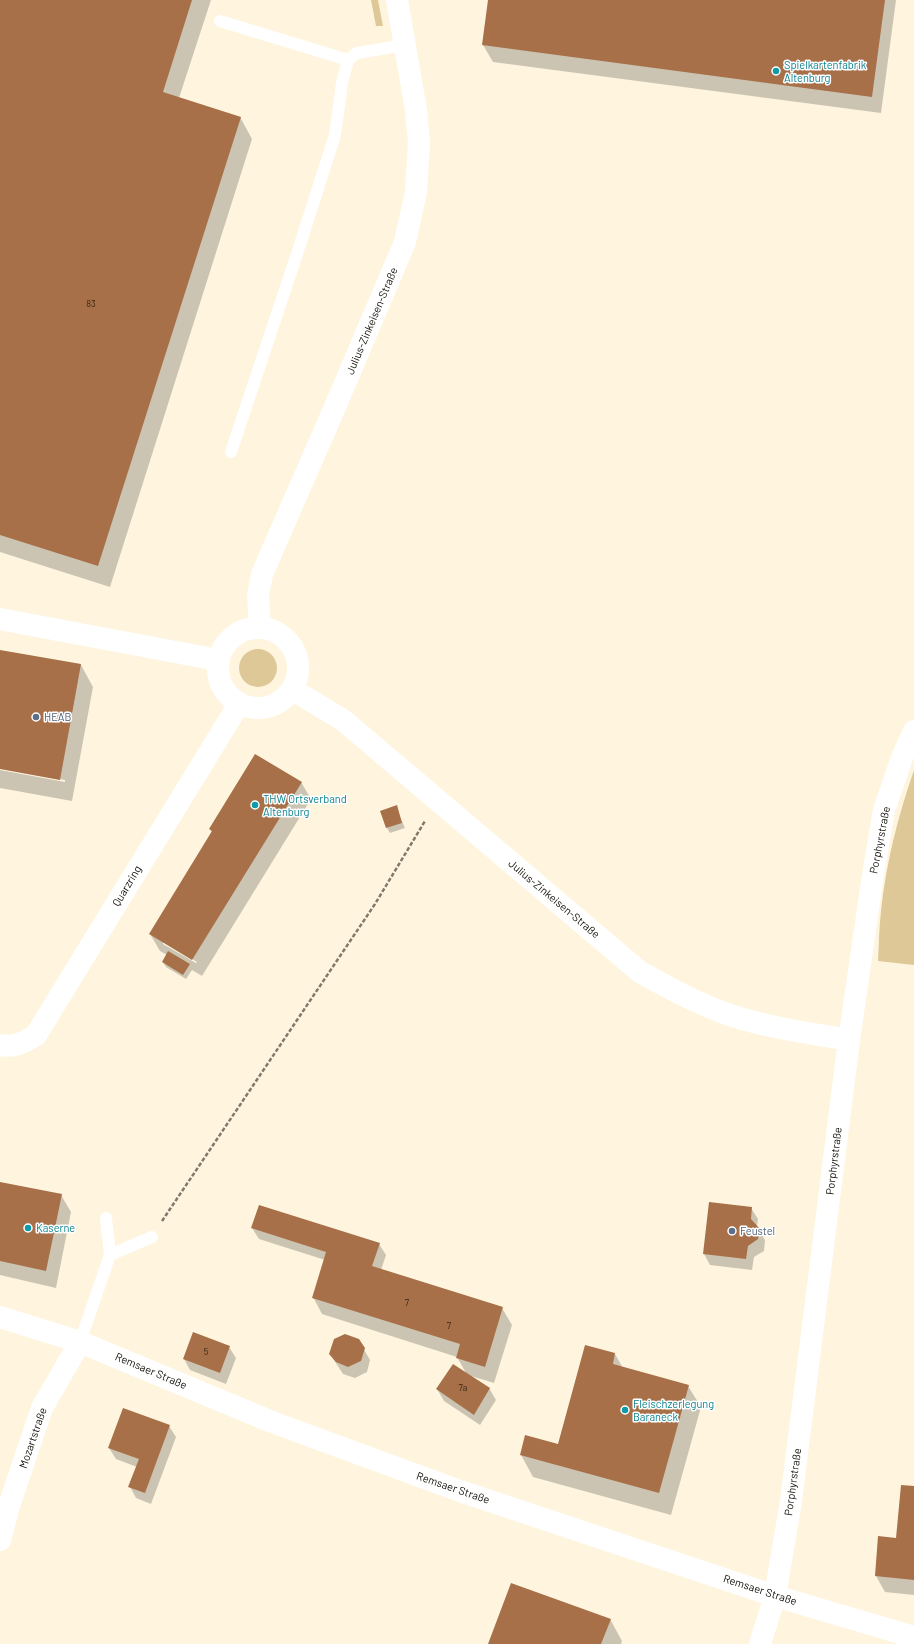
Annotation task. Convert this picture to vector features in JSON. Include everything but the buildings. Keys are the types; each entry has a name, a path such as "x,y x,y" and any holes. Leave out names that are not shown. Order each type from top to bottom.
{"street":[{"name":"Julius-Zinkeisen-Straße","path":"260,628 258,596 262,574 405,242 416,192 419,142 398,0"},
{"path":"0,619 218,660"},
{"path":"260,628 274,631 286,638 294,650 299,663 298,677 293,690 285,699 262,709 250,708 239,704 229,696 222,685 218,673 218,660 222,650 229,640 238,633 249,629 260,628"},
{"name":"Julius-Zinkeisen-Straße","path":"293,690 343,720 640,972 683,996 731,1015 791,1030 849,1040"},
{"name":"Quarzring","path":"0,1045 6,1046 24,1043 36,1035 239,704"},
{"name":"Porphyrstraße","path":"760,1644 775,1596 791,1501 849,1040 873,875 884,810 903,755 914,731"},
{"name":"Remsaer Straße","path":"0,1317 80,1342 287,1428 460,1491 775,1596 914,1637"},
{"name":"Mozartstraße","path":"0,1540 9,1506 42,1408 80,1342"}],"lane":[{"path":"220,21 348,60"},
{"path":"231,452 298,254 335,134 342,83 348,60 356,53 405,45"},
{"path":"80,1342 110,1255 106,1218"},
{"path":"110,1255 152,1237"}],"path":[{"path":"152,1237 375,904 437,800"}],"shaded area":[{"path":"371,0 378,0 383,26 376,26"},
{"path":"254,649 262,649 274,658 277,668 274,678 268,684 262,687 254,687 242,678 239,672 239,664 248,652"},
{"path":"914,770 914,965 878,961 880,917 889,857"}],"place":[{"name":"Spielkartenfabrik Altenburg","path":"776,71"},
{"name":"HEAB","path":"36,717"},
{"name":"THW Ortsverband Altenburg","path":"255,805"},
{"name":"Kaserne","path":"28,1228"},
{"name":"Feustel","path":"732,1231"},
{"name":"Fleischzerlegung Baraneck","path":"625,1410"}]}
